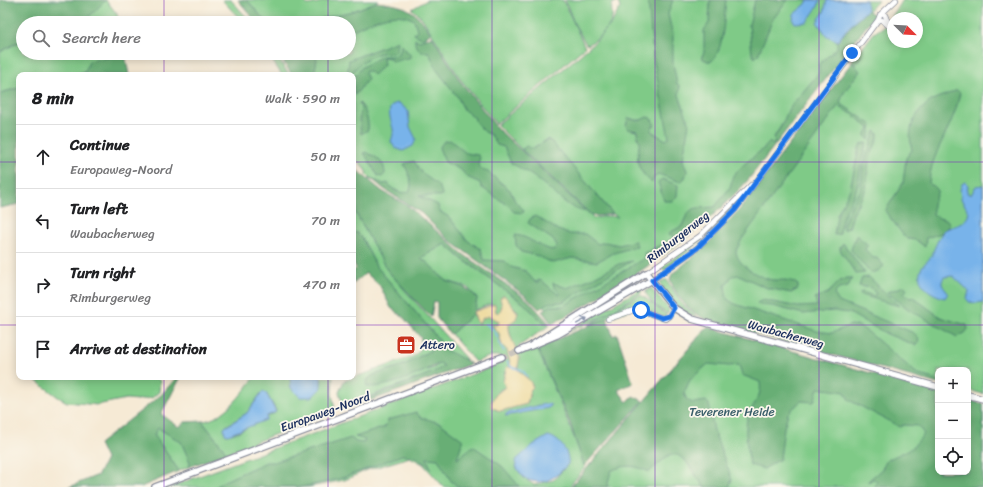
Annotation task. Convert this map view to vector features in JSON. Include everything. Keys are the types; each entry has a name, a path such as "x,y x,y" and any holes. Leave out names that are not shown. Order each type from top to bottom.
{"street":[{"name":"Rimburgerweg","path":"652,280 674,266 703,242 735,210 755,181 878,20 880,15 884,13 896,0"},
{"path":"884,13 887,20"},
{"path":"878,20 882,20 887,23"},
{"name":"Rimburgerweg","path":"646,274 700,236 755,181"},
{"path":"532,345 646,274"},
{"name":"Waubacherweg","path":"646,274 674,308 692,319 935,386"},
{"path":"519,351 562,332 652,280"},
{"path":"608,319 637,309 665,319 674,308"},
{"name":"Europaweg-Noord","path":"155,487 502,358"},
{"path":"971,396 983,399"}],"green space":[{"path":"0,0 106,0 90,16 16,16 16,43 0,52"},
{"path":"106,0 117,16 90,16"},
{"path":"222,0 231,0 246,16 237,16"},
{"path":"238,0 247,0 261,16 251,16"},
{"path":"247,0 302,0 308,5 331,0 378,0 353,11 332,16 261,16"},
{"path":"427,0 563,0 585,47 496,124 461,80 422,18 412,9"},
{"path":"565,0 879,0 863,17 784,121 773,139 775,141 773,145 763,150 740,181 715,207 662,255 559,318 528,293 439,228 400,192 377,182 365,174 367,173 362,165 356,160 356,72 296,72 288,60 356,60 356,20 393,5 418,18 427,38 453,79 494,130 594,218 609,216 618,217 613,214 548,139 533,149 523,148 522,150 497,125 593,44 611,24 620,8 618,2 613,3 612,5 611,22 606,29 599,37 588,45 574,23","holes":["631,118 634,120 642,120 653,126 651,129 658,137 645,176 638,163 640,141 638,139 637,131 632,130"]},
{"path":"648,0 673,0 668,14 673,36 673,62 677,84 680,86 679,95 689,123 683,160 687,171 685,178 680,182 658,174 654,177 652,183 647,178 638,164 640,141 638,139 637,131 628,129 626,126 628,118 639,121 647,117 651,118 655,125 651,128 652,132 666,140 669,138 653,57"},
{"path":"710,0 726,0 721,43 715,58 710,62 703,59 702,56 704,52 704,30 709,23"},
{"path":"755,0 788,0 773,19 758,55 755,58 752,54 749,25"},
{"path":"903,0 983,0 983,394 971,391 971,367 935,367 935,381 705,315 759,193 862,55 854,64 852,61 874,33 887,24 887,48 923,48 923,12 895,12"},
{"path":"376,2 402,7 415,14 431,34 421,38 414,34 417,30 414,20 398,15 374,20 356,29 356,16 332,16 353,11"},
{"path":"867,10 875,15 749,179 728,201 706,222 657,260 605,294 552,324 542,311 550,306 563,306 645,258 644,253 669,241 675,236 669,235 669,233 682,226 690,211 697,208 715,207 730,187 735,173 770,142 773,145 775,141 773,139 782,125 789,108 819,73 819,64 837,48 837,41"},
{"path":"432,36 460,81 497,128 587,212 580,211 569,205 534,177 511,163 504,147 497,145 491,135 485,132 476,123 474,117 464,110 457,96 436,69 429,52 421,52 415,44 415,39 420,41"},
{"path":"398,41 397,51 394,53 381,53 375,55 364,61 353,72 347,72 349,60 356,60 356,57"},
{"path":"16,44 16,60 111,60 84,72 16,72 16,89 0,93 0,52"},
{"path":"401,44 412,57 392,62 390,58 383,57 384,65 373,75 369,71 366,71 365,73 368,79 356,94 356,74 362,67 382,56 395,56 400,52"},
{"path":"126,60 128,72 85,72 89,61"},
{"path":"272,60 279,60 287,72 280,72"},
{"path":"282,60 317,60 315,72 290,72"},
{"path":"852,62 860,71 843,94 840,103 872,125 869,140 865,136 869,128 852,114 838,106 742,239 736,251 740,261 748,269 768,279 791,281 798,285 798,289 791,293 767,288 739,275 732,276 725,286 727,299 735,304 817,331 832,333 851,325 859,326 919,375 935,379 935,383 710,321 690,310 677,294 670,280 672,274 703,249 740,209"},
{"path":"16,89 16,205 0,208 0,93"},
{"path":"957,90 960,93 956,109 935,157 929,184 937,189 933,204 933,214 939,218 947,220 950,224 943,232 926,238 925,247 916,240 908,239 904,236 885,211 903,183 906,158 912,150 910,136 911,129 916,117 931,101"},
{"path":"359,103 365,111 368,127 368,130 361,134 359,120 361,108"},
{"path":"875,131 878,133 878,138 869,161 866,189 853,214 849,228 843,230 843,225 851,206 861,189 863,166"},
{"path":"450,140 466,153 478,155 480,158 478,163 480,168 488,172 510,190 515,201 524,210 523,213 514,212 506,204 481,187 480,183 467,177 461,170 445,162 439,148 444,141"},
{"path":"547,140 551,141 613,214 597,216 590,214 522,150 526,146 533,149"},
{"path":"867,143 863,153 856,191 844,215 840,234 834,235 837,215 850,189 859,148 861,144"},
{"path":"366,152 382,163 385,174 382,177 378,176 364,153"},
{"path":"414,161 420,171 440,188 442,195 419,196 438,205 439,211 449,217 468,241 481,249 484,260 505,261 511,267 526,271 533,280 538,283 538,280 542,281 559,295 560,293 554,287 553,283 567,288 592,278 619,264 632,261 563,302 549,303 539,309 527,297 449,240 421,213 384,189 369,177 383,184 388,183 397,191 403,193 409,192 411,181 404,164"},
{"path":"356,169 382,191 408,206 463,254 528,300 549,323 545,324 523,303 461,258 445,244 421,258 445,280 460,285 477,298 473,314 451,334 437,318 437,302 434,301 431,317 387,270 356,213"},
{"path":"662,179 678,185 677,196 673,201 664,201 658,182"},
{"path":"746,192 718,225 664,271 662,267 705,235"},
{"path":"356,213 387,270 467,360 442,349 440,341 376,266 362,238 356,235"},
{"path":"535,216 558,230 570,234 585,234 598,244 605,242 619,245 635,241 637,246 611,254 597,262 572,258 553,263 535,255 521,252 516,245 515,235 526,238 545,248 555,250 557,245 552,239 528,223 530,219"},
{"path":"356,232 362,238 376,266 440,341 442,349 471,364 375,399 354,404 434,372 444,366 440,363 415,375 387,385 368,387 366,384 368,379 373,375 404,365 431,350 404,318 391,308 380,286 366,273 356,281"},
{"path":"856,235 868,245 865,249 873,258 877,258 884,266 878,271 870,273 851,250"},
{"path":"843,243 865,273 856,274 840,250"},
{"path":"445,244 461,258 523,303 545,324 549,323 550,325 519,346 518,349 523,353 537,348 580,452 585,467 569,487 444,487 423,464 410,457 367,470 345,480 309,487 170,487 495,366 502,362 500,356 491,356 475,362 451,334 473,314 479,324 483,318 489,316 499,321 498,325 492,326 499,333 502,345 507,350 511,367 505,371 503,381 505,387 498,391 492,401 494,409 500,411 527,404 532,385 518,369 519,358 512,342 509,328 509,324 518,311 509,302 501,301 502,306 499,313 496,312 495,305 490,304 475,310 477,298 467,287 447,281 420,258","holes":["547,437 568,464 554,480 534,485 524,478 516,467 533,445"]},
{"path":"869,277 899,306 861,295 859,293 863,292 873,296 876,294 871,288 859,286 862,278"},
{"path":"846,278 852,278 848,287 839,289 834,294 839,302 914,333 918,337 919,343 915,345 887,334 849,313 834,311 803,314 773,306 759,305 757,303 763,300 798,307 817,306 815,298 828,293 840,281"},
{"path":"667,280 682,304 696,316 694,317 683,311 670,299 660,283"},
{"path":"905,286 907,289 904,294 910,298 913,297 940,317 967,325 968,329 965,333 957,337 908,309 887,292"},
{"path":"651,288 669,309 668,314 654,305 646,294 646,291"},
{"path":"640,289 642,292 601,317 563,334"},
{"path":"640,295 667,315 664,317 645,309 635,308 588,325"},
{"path":"607,318 613,336 617,334 633,383 618,390 627,402 633,396 643,401 584,466 570,423 537,348"},
{"name":"Teverener Heide","path":"707,327 935,391 935,475 971,475 971,401 983,404 983,487 571,487"},
{"name":"Teverener Heide","path":"707,327 935,391 935,475 971,475 971,401 983,404 983,487 875,487 877,481 873,479 869,482 869,480 882,469 887,460 912,448 924,434 918,426 903,425 900,427 849,400 845,392 818,388 814,402 801,401 788,413 784,428 780,459 764,469 750,465 746,425 751,410 760,393 760,382 742,375 739,365 729,366 708,364 690,380 684,393 687,400 693,403 706,401 709,404 714,431 732,480 729,487 704,487 685,460 676,454 669,455 649,472 630,466 621,467 611,471 607,487 571,487"},
{"path":"420,336 431,350 404,365 390,370 375,387 434,368 440,363 444,366 442,369 355,402 355,405 344,408 339,392 344,381 356,380 356,377 412,357 417,353 421,343"},
{"path":"35,380 160,381 159,392 152,398 138,400 126,399 97,405 67,402"},
{"path":"174,380 179,380 161,414 179,427 185,422 202,421 227,453 189,467 190,462 181,442 158,428 154,435 179,471 141,487 69,487 98,475 106,459 99,444 161,395"},
{"path":"253,380 290,380 291,388 322,382 322,380 333,380 332,393 335,411 227,453 202,421 218,416 238,398","holes":["261,393 266,393 276,410 275,413 233,434 226,435 226,426 247,413"]},
{"path":"416,412 420,417 440,423 463,440 457,459 473,446 502,466 519,486 459,487 451,481 438,459 427,458 431,469 416,457 402,455 343,478 303,487 216,487 222,482 266,462 274,462 351,438 356,442 363,443 365,440 355,437 385,427 388,420"},
{"path":"158,428 181,441 190,462 189,467 179,471 154,435"}],"sand":[{"path":"504,295 518,313 516,319 509,324 509,329 519,357 518,370 530,381 533,387 530,390 527,404 500,411 491,407 491,404 495,396 505,387 503,381 507,366 510,368 511,367 507,350 502,345 499,333 492,325 498,325 499,321 489,316 483,318 478,324 473,312 495,304 496,312 499,313 502,306 500,298"}],"water":[{"path":"808,0 820,0 818,6 807,22 795,23 793,20 794,14 806,4"},
{"path":"827,0 866,0 867,10 846,30 838,41 827,36 817,22 824,12"},
{"path":"399,103 408,111 410,127 416,139 413,146 403,151 395,148 391,142 393,131 390,109 394,104"},
{"path":"965,182 968,185 967,193 971,195 976,186 983,185 983,302 976,303 969,302 967,299 969,291 953,276 944,277 942,282 948,293 945,298 940,297 925,288 920,279 922,267 931,257 944,230 960,224 966,220 968,216 969,212 961,199 960,190 962,184"},
{"path":"290,380 321,380 321,388 312,397 300,397 291,388"},
{"path":"263,391 266,393 276,412 267,416 266,420 228,435 225,434 224,428 247,413"},
{"path":"550,404 551,406 548,408 505,416 507,413"},
{"path":"548,436 552,437 563,447 567,455 568,464 550,479 539,482 526,479 519,471 515,461 533,445"}],"waterway":[{"path":"486,324 494,331 504,351"},
{"path":"507,361 511,367 522,370 527,376"}],"tunnel":[{"path":"502,357 519,351"}],"place":[{"name":"Attero","path":"406,345"}],"route":[{"path":"641,310 665,319 669,316 674,308 666,300 652,280 674,266 697,248 735,210 749,192 755,181 852,53"}]}
